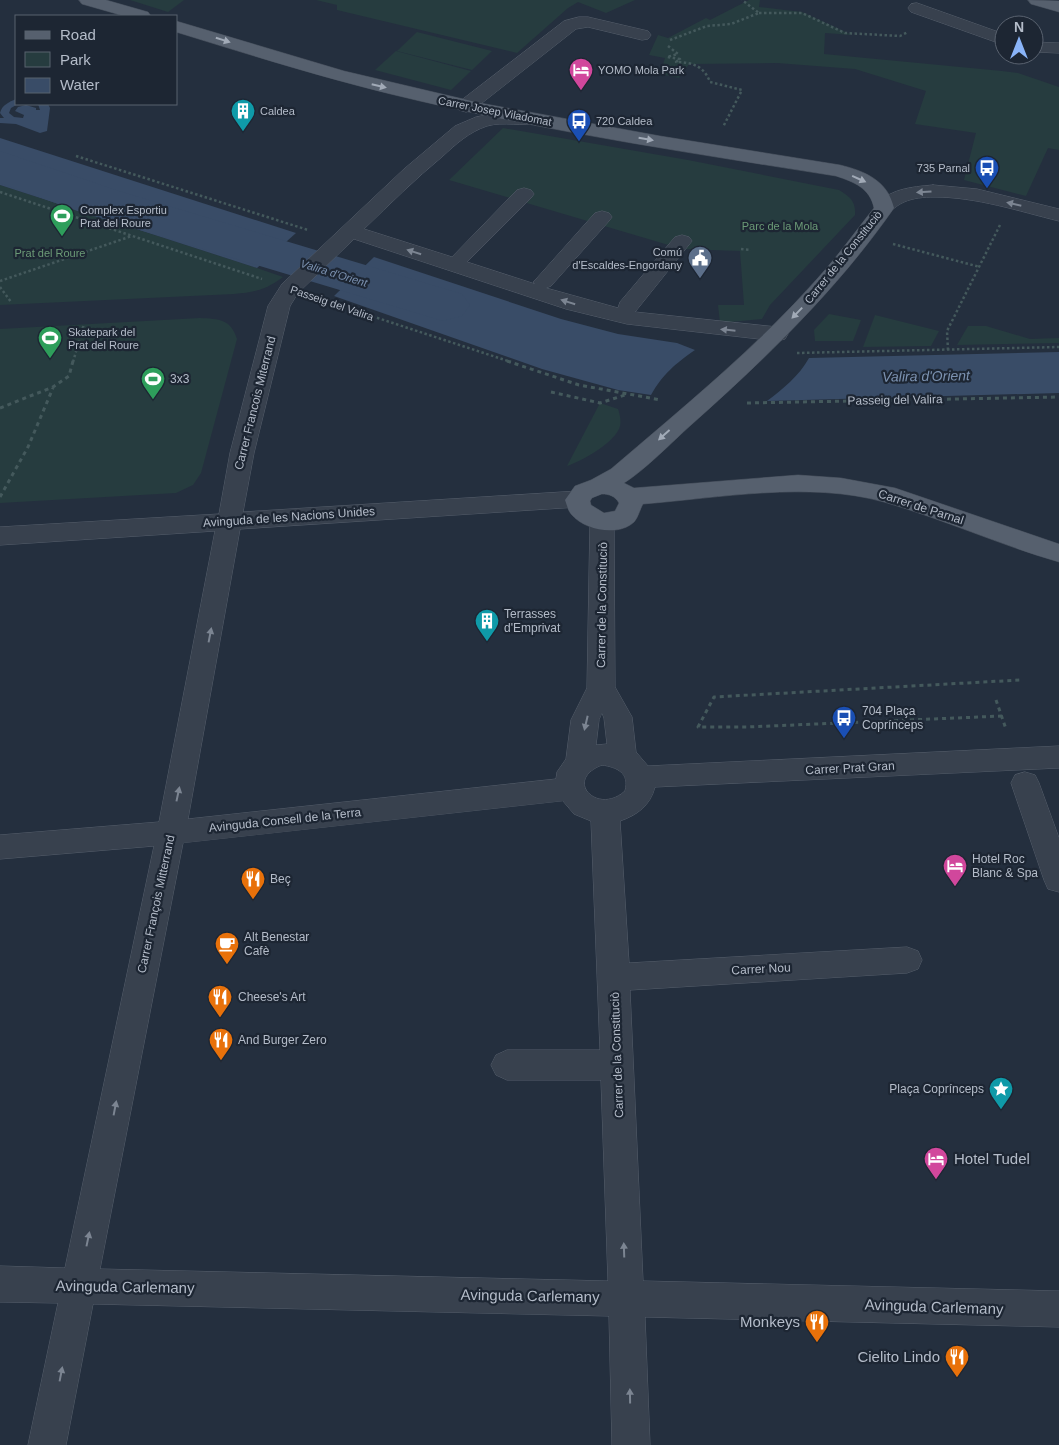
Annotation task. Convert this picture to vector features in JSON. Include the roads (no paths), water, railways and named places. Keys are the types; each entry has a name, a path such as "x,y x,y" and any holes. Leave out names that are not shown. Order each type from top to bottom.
{"main road":[{"path":"88,0 139,15"},
{"path":"1037,0 1059,7"},
{"name":"Carrer Josep Viladomat","path":"178,27 359,81 466,106 840,171 862,179 872,186 883,197 884,208"},
{"name":"Carrer de la Constituciò","path":"600,486 619,475 769,341 816,293 884,208"},
{"name":"Carrer de Parnal","path":"629,497 798,482 841,486 886,494 1059,552"},
{"path":"600,486 617,488 629,497 631,503 626,514 620,519 602,521 586,516 580,511 578,499 586,490 600,486"}],"street":[{"path":"917,8 994,36"},
{"path":"466,106 570,25 588,22 642,35"},
{"path":"1044,47 1059,48"},
{"path":"440,100 457,111 462,118 462,130"},
{"path":"533,119 504,118 490,120 462,130 411,173 345,236 574,304 627,317 769,341"},
{"name":"Carrer de la Constituciò","path":"884,208 896,198 916,192 938,191 968,193 1059,214"},
{"path":"462,257 524,194"},
{"path":"544,282 602,217"},
{"name":"Carrer Francois Miterrand","path":"228,521 242,453 279,306 290,288 345,236"},
{"path":"628,307 682,241"},
{"name":"Avinguda de les Nacions Unides","path":"0,536 578,499"},
{"name":"Carrer François Mitterrand","path":"47,1445 217,597 228,521"},
{"name":"Carrer de la Constituciò","path":"580,761 585,720 601,688 602,521"},
{"path":"601,688 618,717 640,794 634,802 616,811 605,812 582,805 574,798 569,789 570,774 580,761 601,754 612,755 632,768"},
{"name":"Carrer Prat Gran","path":"632,768 1059,757"},
{"path":"1025,783 1059,880"},
{"name":"Avinguda Consell de la Terra","path":"0,847 170,833 569,789"},
{"name":"Carrer de la Constituciò","path":"605,812 614,977 624,1266 628,1299 631,1445"},
{"name":"Carrer Nou","path":"614,977 907,960"},
{"path":"506,1065 617,1066"},
{"name":"Avinguda Carlemany","path":"0,1284 1059,1309"}],"water":[{"path":"15,100 16,105 11,108 9,113 14,117 23,118 24,115 15,111 18,107 26,105 40,110 38,105 48,105 50,108 47,131 40,133 16,124 0,123 0,118 4,118 0,113 2,108"},
{"path":"0,138 296,233 257,268 0,185"},
{"path":"374,257 561,319 618,334 677,343 695,350 670,370 651,395 618,390 542,369 334,296"},
{"path":"1059,352 1059,393 767,401 796,376 809,358"}],"waterway":[{"name":"Valira d'Orient","path":"0,166 101,202 443,305"}],"place":[{"name":"YOMO Mola Park","path":"581,91"},
{"name":"Caldea","path":"243,132"},
{"name":"720 Caldea","path":"579,142"},
{"name":"735 Parnal","path":"987,189"},
{"name":"Complex Esportiu Prat del Roure","path":"62,237"},
{"name":"Comú d'Escaldes-Engordany","path":"700,279"},
{"name":"Skatepark del Prat del Roure","path":"50,359"},
{"name":"3x3","path":"153,400"},
{"name":"Terrasses d'Emprivat","path":"487,642"},
{"name":"704 Plaça Coprínceps","path":"844,739"},
{"name":"Hotel Roc Blanc & Spa","path":"955,887"},
{"name":"Beç","path":"253,900"},
{"name":"Alt Benestar Cafè","path":"227,965"},
{"name":"Cheese's Art","path":"220,1018"},
{"name":"And Burger Zero","path":"221,1061"},
{"name":"Plaça Coprínceps","path":"1001,1110"},
{"name":"Hotel Tudel","path":"936,1180"},
{"name":"Monkeys","path":"817,1343"},
{"name":"Cielito Lindo","path":"957,1378"}],"park label":[{"name":"Parc de la Mola","path":"780,226"},
{"name":"Prat del Roure","path":"50,253"}]}
